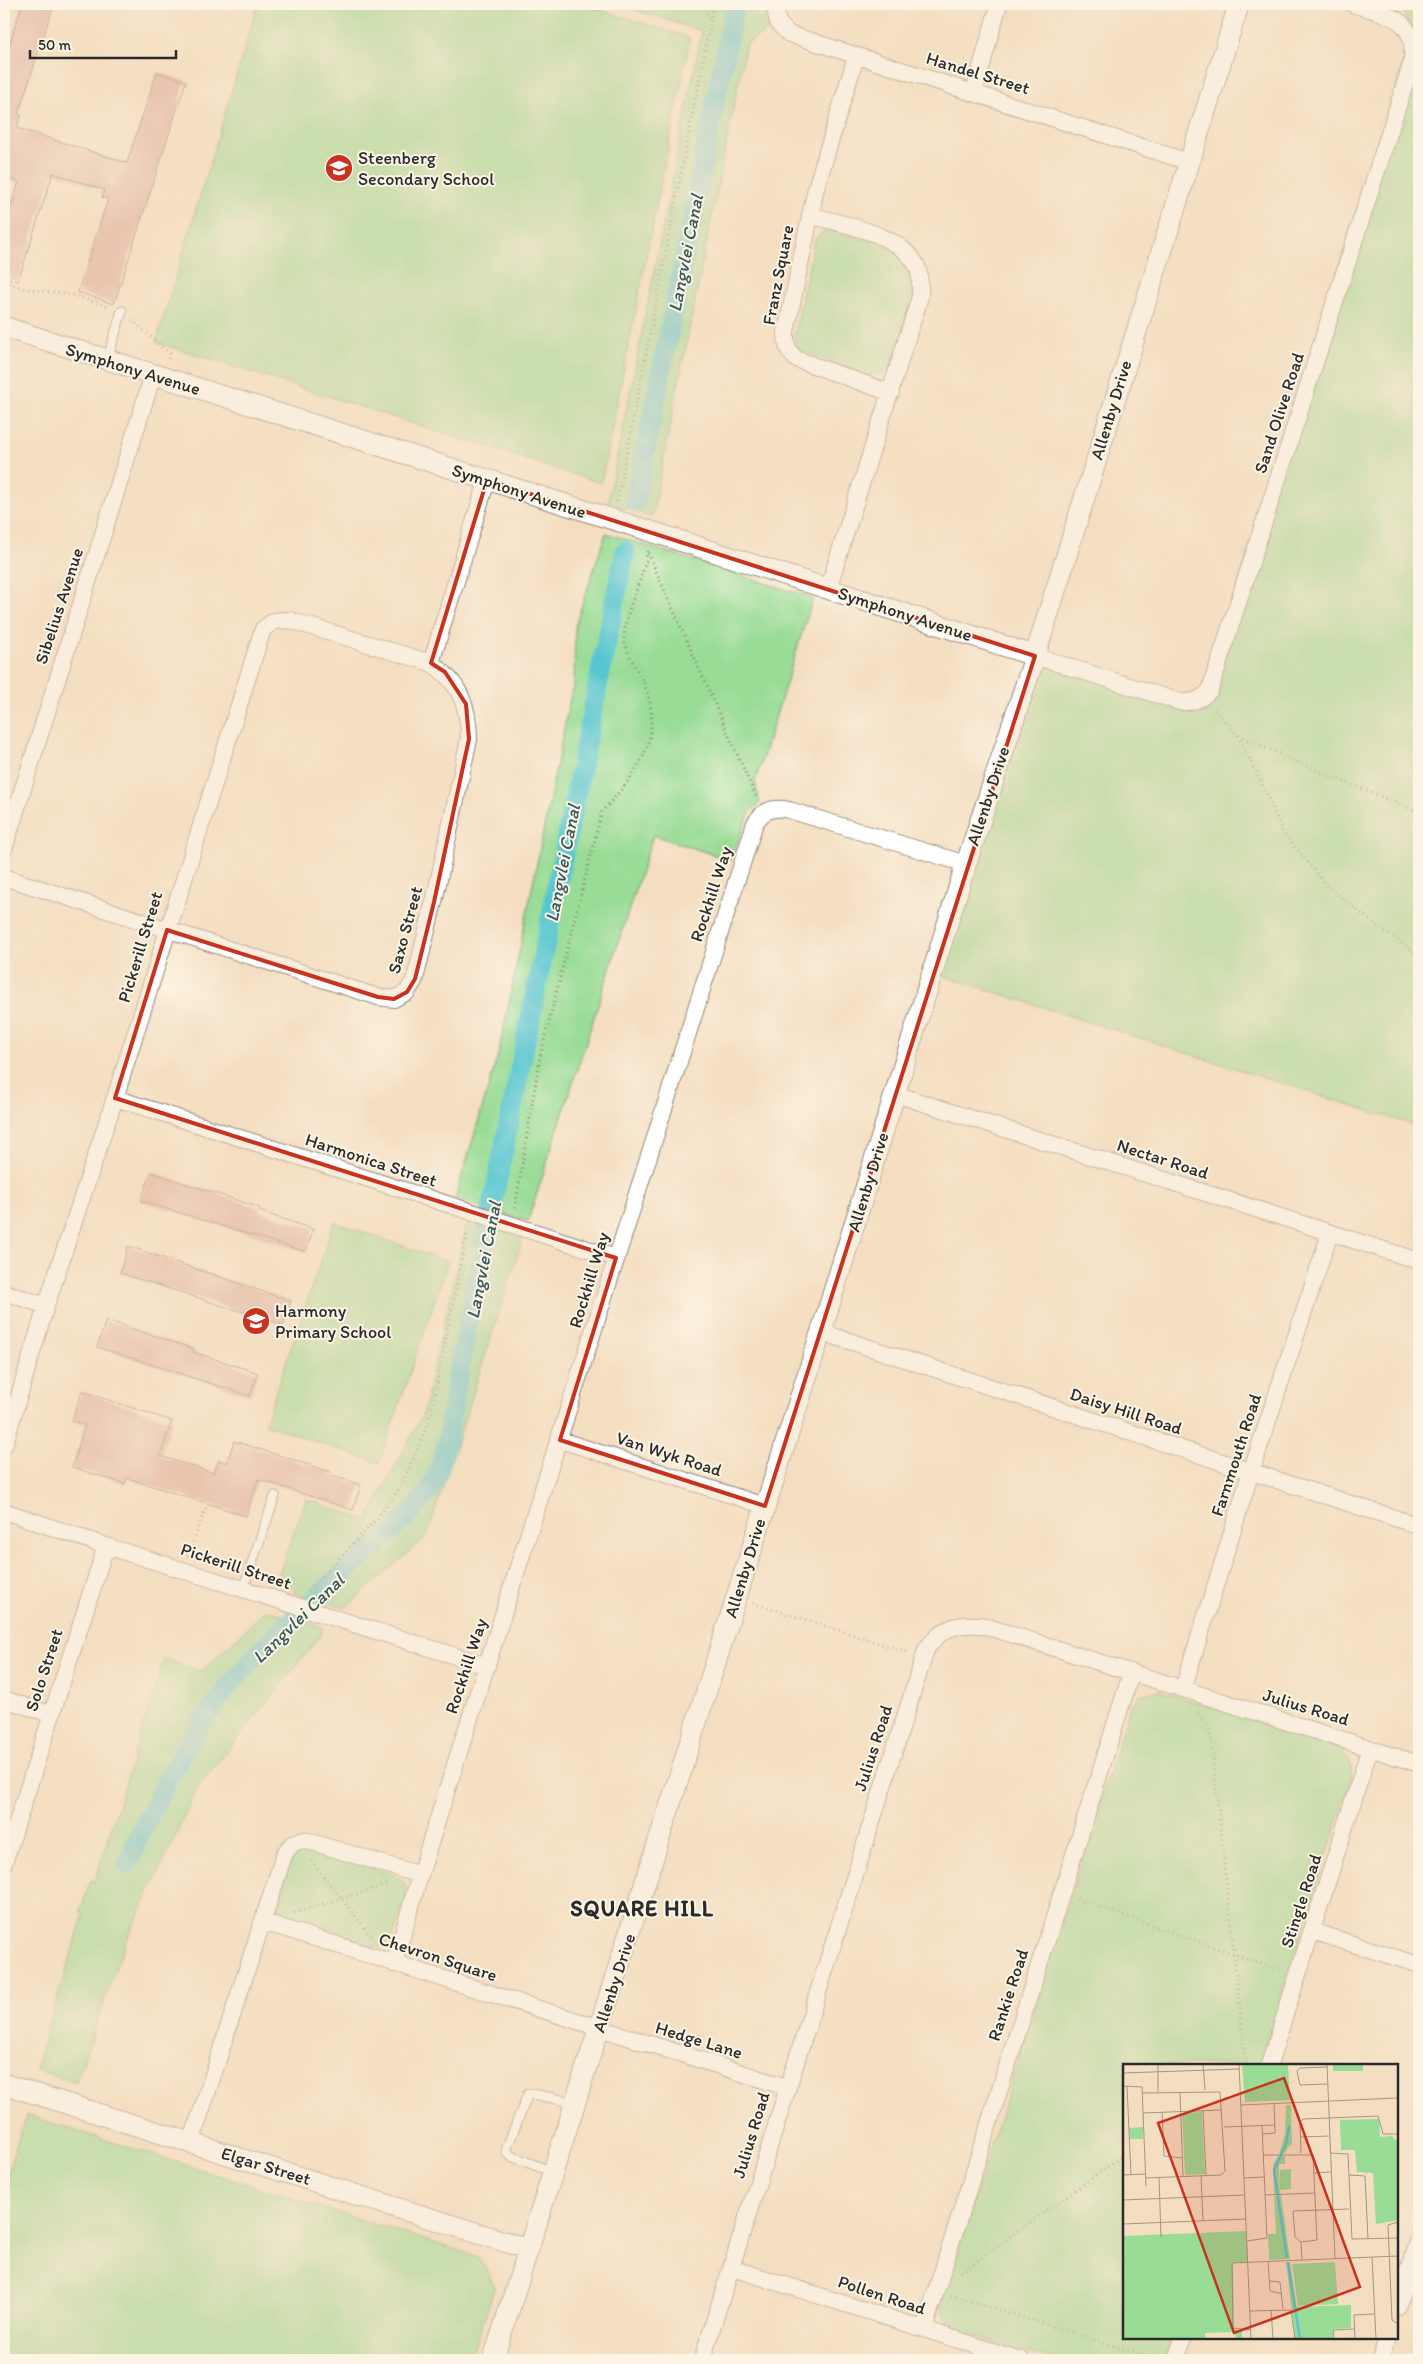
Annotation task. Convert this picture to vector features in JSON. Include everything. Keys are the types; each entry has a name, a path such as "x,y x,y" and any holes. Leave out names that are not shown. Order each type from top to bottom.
{"street":[{"name":"Handel Street","path":"774,4 778,23 789,34 1189,162"},
{"path":"974,92 999,4"},
{"name":"Allenby Drive","path":"493,2360 600,2030 821,1332 966,864 1035,656 1239,4"},
{"name":"Sand Olive Road","path":"1203,698 1214,681 1412,65 1414,51 1412,36 1401,23 1391,16 1352,4"},
{"name":"Franz Square","path":"856,57 821,168 786,332 786,343 789,352 796,359 891,393"},
{"name":"Franz Square","path":"810,215 897,244 909,255 917,267 920,283 920,297 828,589"},
{"name":"Symphony Avenue","path":"4,327 107,360 159,371 486,480 614,515 649,538 828,589 1035,656"},
{"name":"Sibelius Avenue","path":"4,849 159,371"},
{"path":"431,663 486,480"},
{"name":"Pickerill Street","path":"4,1446 46,1306 115,1098 263,629 274,621 289,620 431,663"},
{"path":"1035,656 1180,702 1191,702 1203,698"},
{"name":"Saxo Street","path":"4,877 378,997 394,999 406,992 414,979 434,902 469,739 466,704 456,686 445,672 431,663"},
{"path":"763,814 773,808 789,810 966,864"},
{"name":"Rockhill Way","path":"394,1964 420,1875 560,1440 752,829 763,814"},
{"name":"Nectar Road","path":"895,1094 1419,1261"},
{"name":"Harmonica Street","path":"115,1098 616,1258"},
{"name":"Farnmouth Road","path":"1183,1689 1251,1472 1330,1233"},
{"path":"4,1292 46,1306"},
{"name":"Daisy Hill Road","path":"821,1332 1419,1526"},
{"name":"Van Wyk Road","path":"560,1440 765,1506"},
{"name":"Pickerill Street","path":"4,1511 106,1546 487,1666"},
{"name":"Solo Street","path":"4,1863 50,1714 106,1546"},
{"name":"Julius Road","path":"702,2360 732,2268 786,2087 922,1662 926,1650 933,1639 942,1631 954,1625 985,1626 1131,1674 1419,1764"},
{"name":"Rankie Road","path":"924,2328 1131,1674"},
{"path":"4,1699 50,1714"},
{"name":"Stingle Road","path":"1269,2064 1370,1748"},
{"path":"192,2143 264,1922 284,1854 296,1841 305,1840 420,1875"},
{"name":"Chevron Square","path":"264,1922 600,2030"},
{"path":"1312,1931 1419,1965"},
{"name":"Hedge Lane","path":"600,2030 786,2087"},
{"name":"Elgar Street","path":"4,2084 528,2249"},
{"path":"1398,2305 1419,2239"},
{"name":"Pollen Road","path":"732,2268 1021,2360"},
{"path":"1176,2360 1183,2339"},
{"path":"1380,2360 1387,2339"}],"lane":[{"path":"107,360 122,311"},
{"path":"243,1589 275,1496"},
{"path":"553,2172 512,2156 508,2152 507,2147 528,2094 576,2103"}],"path":[{"path":"702,4 710,21"},
{"path":"614,515 714,4"},
{"path":"4,282 27,289 73,295 122,311 170,354 159,371"},
{"path":"512,1226 540,1057 602,811 627,785 643,760 651,730 648,692 623,640 629,609 648,552 649,538"},
{"path":"648,552 763,814"},
{"path":"1203,698 1238,734 1282,831 1327,886 1376,925 1419,955"},
{"path":"1238,734 1306,766 1419,812"},
{"path":"294,1606 373,1523 399,1489 417,1451 431,1414 474,1214"},
{"path":"183,1570 207,1504"},
{"path":"736,1598 907,1652 922,1662"},
{"path":"1183,1689 1210,1731 1246,2064"},
{"path":"296,1841 394,1964"},
{"path":"264,1922 420,1875"},
{"path":"1061,1894 1234,1953 1297,1977"},
{"path":"936,2290 1123,2156"},
{"path":"936,2290 1160,2360"}],"highlighted area":[{"path":"487,480 1035,656 765,1506 560,1440 616,1258 115,1098 167,930 378,997 394,999 407,992 415,979 434,902 469,739 466,704 445,672 431,663"}],"green space":[{"name":"Steenberg Secondary School","path":"258,4 582,4 690,38 601,483 156,342"},
{"path":"616,4 769,4 774,26 746,44 652,517 609,503 609,497 702,31"},
{"path":"1381,4 1419,5 1419,1127 932,972 1035,656 1180,701 1203,698 1412,36 1403,11"},
{"path":"830,230 888,246 895,250 912,272 916,286 892,366 884,373 872,375 803,352 796,346 794,336 814,242 821,233"},
{"path":"606,533 813,598 755,782 760,803 750,812 730,860 653,835 528,1221 455,1199 499,1052 571,694 574,688 575,626"},
{"path":"468,1220 523,1238 427,1536 345,1608 294,1593 296,1589 276,1582 306,1499 367,1520 423,1414"},
{"path":"334,1222 448,1262 379,1463 265,1424"},
{"path":"266,1610 324,1628 321,1635 198,1787 121,1953 76,2083 35,2069 84,1914 80,1912 91,1880 95,1881 164,1659 202,1671"},
{"path":"1158,1690 1335,1746 1347,1756 1351,1764 1351,1779 1260,2064 1123,2064 1123,2339 1173,2339 1166,2360 1051,2360 962,2332 946,2319 942,2300 1130,1707 1140,1695"},
{"path":"309,1848 393,1874 404,1882 407,1893 392,1940 384,1946 372,1948 288,1920 280,1912 279,1901 291,1858 299,1851"},
{"path":"26,2115 479,2257 495,2287 470,2360 4,2360 4,2184"}],"building":[{"path":"22,4 54,4 18,114 21,115 17,128 127,163 157,72 186,81 114,304 78,292 108,199 102,197 104,190 53,173 18,281 4,277 4,228 19,182 4,177 4,63"},
{"path":"151,1172 260,1208 259,1211 313,1229 306,1252 141,1201"},
{"path":"128,1246 291,1301 283,1325 120,1273"},
{"path":"106,1320 194,1349 193,1352 258,1373 250,1396 97,1347"},
{"path":"82,1391 172,1421 160,1456 214,1473 219,1460 227,1463 234,1441 331,1472 330,1475 361,1485 353,1510 258,1479 246,1516 127,1478 125,1484 72,1467 85,1425 72,1421"}],"waterway":[{"name":"Langvlei Canal","path":"635,502 735,4"},
{"name":"Langvlei Canal","path":"127,1864 165,1784 195,1733 230,1685 263,1648 291,1621 414,1509 423,1499 437,1475 447,1440 457,1379 625,551"}],"place":[{"name":"Steenberg Secondary School","path":"339,168"},
{"name":"Harmony Primary School","path":"256,1321"}],"district":[{"name":"SQUARE HILL","path":"642,1908"}]}
